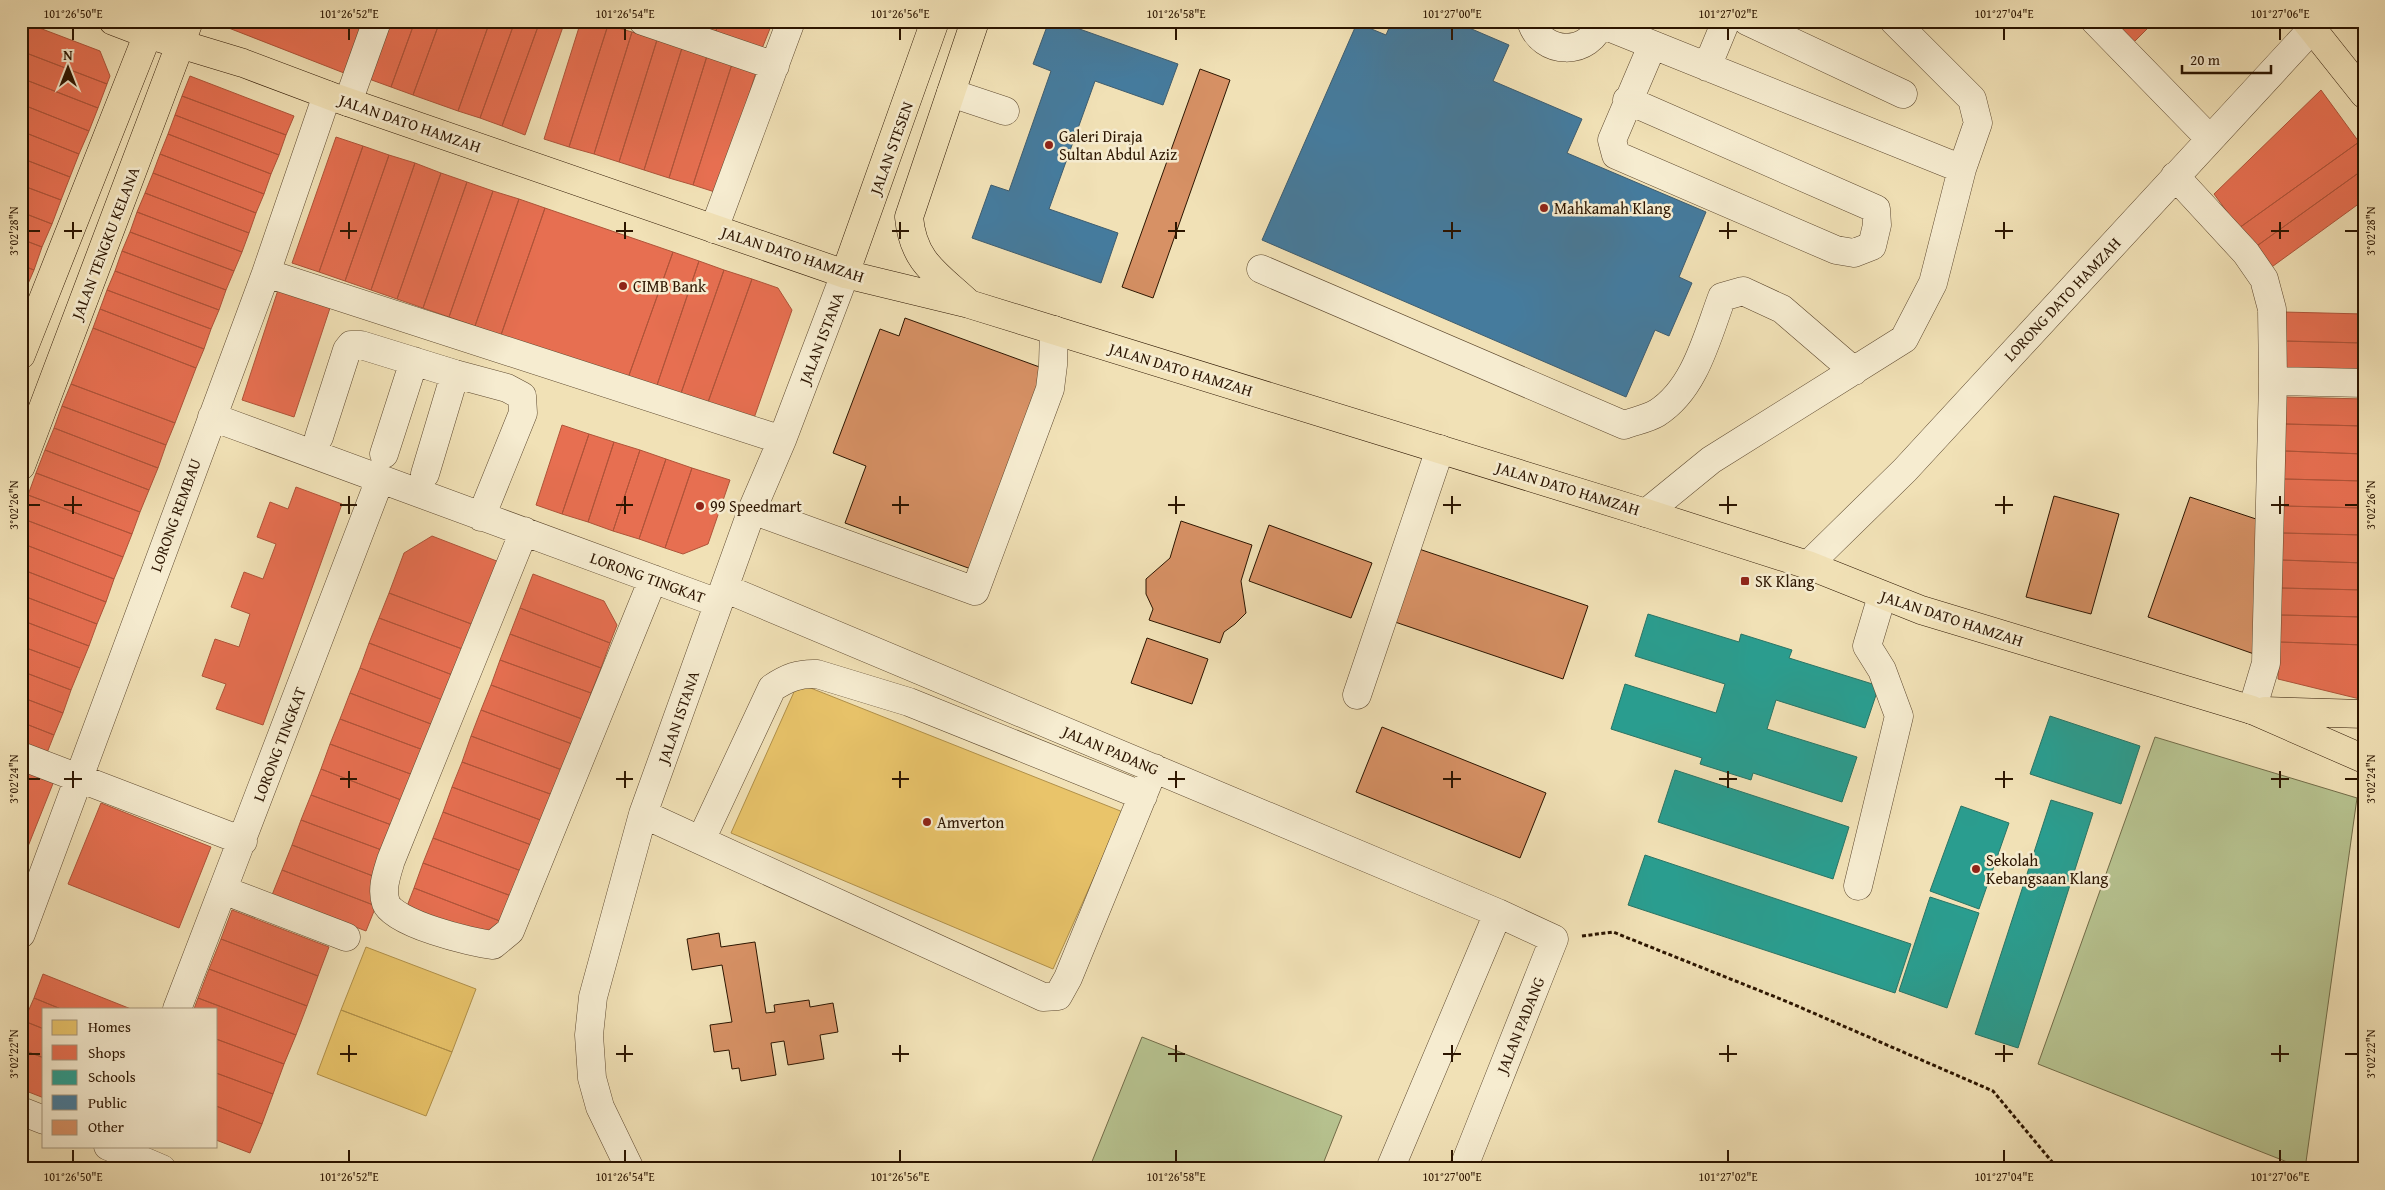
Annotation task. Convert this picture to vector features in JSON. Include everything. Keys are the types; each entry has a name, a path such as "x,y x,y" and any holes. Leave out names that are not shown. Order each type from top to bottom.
{"main road":[{"name":"JALAN DATO HAMZAH","path":"113,21 185,33 242,63 845,274 969,304 1440,449 1808,566 1882,596 2252,710"},
{"name":"JALAN STESEN","path":"845,274 935,21"},
{"path":"969,304 924,263 911,238 909,217 976,21"},
{"path":"2309,25 2364,94"},
{"path":"21,355 150,28"},
{"name":"JALAN TENGKU KELANA","path":"21,466 185,33"},
{"path":"2252,710 2364,714"},
{"path":"2252,710 2364,759"}],"street":[{"name":"LORONG REMBAU","path":"21,934 77,778 266,273 338,98 377,21"},
{"path":"643,21 775,66"},
{"path":"714,229 792,21"},
{"path":"1532,21 1537,34 1544,42 1554,47 1566,49 1577,47 1587,42 1596,34 1601,22 1652,46 1962,169"},
{"path":"1707,67 1726,21"},
{"path":"1747,21 1903,94"},
{"path":"1646,513 1711,460 1904,339 1929,291 1933,283 1962,169 1978,123 1972,99 1894,21"},
{"path":"2095,21 2209,138"},
{"name":"LORONG DATO HAMZAH","path":"1808,566 1904,470 2175,176 2309,25"},
{"path":"1627,100 1876,209 1877,225 1872,246 1854,253 1836,250 1616,154 1612,140 1627,100 1652,46"},
{"path":"951,93 1005,110"},
{"path":"2175,176 2246,253 2264,280 2272,309 2274,381 2266,663 2252,710"},
{"path":"1262,269 1624,425 1655,414 1677,398 1700,357 1722,297 1743,291 1782,309 1854,371"},
{"path":"266,273 782,440"},
{"name":"JALAN ISTANA","path":"630,1169 600,1107 592,1078 589,1035 593,997 643,814 752,510 782,440 845,274"},
{"path":"752,510 975,591 1050,389 1054,330"},
{"path":"319,436 347,350 351,345 361,345 507,388 522,396 523,413 481,516"},
{"path":"382,467 414,361"},
{"path":"425,474 455,374"},
{"path":"2274,381 2364,383"},
{"name":"LORONG TINGKAT","path":"212,417 382,467 481,516 653,579 721,595"},
{"path":"1357,695 1440,449"},
{"name":"LORONG TINGKAT","path":"177,1008 382,467"},
{"path":"524,531 386,874 386,903 397,916 472,943 493,945 510,931 653,579"},
{"name":"JALAN PADANG","path":"721,595 1154,768 1498,913 1554,939 1463,1169"},
{"path":"1858,886 1899,716 1882,670 1867,646 1882,596"},
{"path":"701,840 772,688 789,677 808,673 817,674 909,702 1143,796"},
{"path":"21,756 242,841"},
{"path":"643,814 1043,997 1058,996 1068,978 1154,768"},
{"path":"223,890 346,937"},
{"path":"1390,1169 1498,913"},
{"path":"21,1111 42,1119"},
{"path":"118,1148 162,1169"}],"path":[{"path":"1554,939 1613,932 1788,1002 1993,1091 2058,1169"}],"green space":[{"path":"2155,737 2357,798 2305,1169 2038,1064"},
{"path":"1142,1037 1342,1116 1321,1169 1089,1169"}],"building: Homes":[{"name":"Amverton","path":"798,683 1123,812 1053,969 731,833"},
{"path":"366,947 476,989 452,1052 341,1010"},
{"path":"341,1010 452,1052 426,1116 317,1074"}],"building: Shops":[{"path":"21,21 100,51 110,76 107,84 21,51"},
{"path":"222,21 365,21 344,73 221,25"},
{"path":"390,21 415,21 391,87 369,79"},
{"path":"415,21 440,21 413,95 391,87"},
{"path":"440,21 490,21 458,111 413,95"},
{"path":"490,21 515,21 480,118 458,111"},
{"path":"515,21 540,21 502,126 480,118"},
{"path":"540,21 565,21 525,135 502,126"},
{"path":"581,21 595,21 608,25 569,147 544,139"},
{"path":"692,21 720,21 713,38 689,29"},
{"path":"720,21 773,21 759,56 713,38"},
{"path":"2116,21 2155,21 2127,49 2108,30"},
{"path":"608,25 632,32 594,154 569,147"},
{"path":"632,32 657,40 619,162 594,154"},
{"path":"657,40 682,48 644,170 619,162"},
{"path":"682,48 707,56 669,178 644,170"},
{"path":"21,51 107,84 98,108 21,78"},
{"path":"707,56 732,64 693,185 669,178"},
{"path":"732,64 756,72 718,193 693,185"},
{"path":"190,76 294,116 286,135 182,96"},
{"path":"21,78 98,108 89,131 21,104"},
{"path":"2321,90 2359,142 2239,228 2214,194"},
{"path":"182,96 286,135 279,155 175,115"},
{"path":"21,104 89,131 79,154 21,131"},
{"path":"175,115 279,155 271,174 168,134"},
{"path":"21,131 79,154 70,177 21,158"},
{"path":"168,134 271,174 264,194 160,154"},
{"path":"336,137 363,146 319,272 292,263"},
{"path":"2359,142 2364,148 2364,169 2254,248 2239,228"},
{"path":"363,146 389,155 345,281 319,272"},
{"path":"160,154 264,194 256,213 153,173"},
{"path":"389,155 415,163 371,290 345,281"},
{"path":"21,158 70,177 61,200 21,185"},
{"path":"415,163 441,173 397,299 371,290"},
{"path":"2364,169 2364,200 2269,269 2254,248"},
{"path":"153,173 256,213 249,233 145,193"},
{"path":"441,173 467,182 423,308 397,299"},
{"path":"467,182 493,191 449,317 423,308"},
{"path":"21,185 61,200 52,224 21,212"},
{"path":"493,191 519,199 475,326 449,317"},
{"path":"145,193 249,233 242,252 137,212"},
{"path":"519,199 545,208 501,335 475,326"},
{"path":"545,208 673,252 628,378 501,335"},
{"path":"21,212 52,224 42,247 21,239"},
{"path":"137,212 242,252 234,271 130,232"},
{"path":"130,232 234,271 226,290 122,251"},
{"path":"21,239 42,247 34,270 21,265"},
{"path":"122,251 226,290 219,310 115,271"},
{"path":"673,252 699,261 656,388 628,378"},
{"path":"699,261 724,270 680,396 656,388"},
{"path":"21,265 34,270 24,293 21,292"},
{"path":"724,270 752,279 707,405 680,396"},
{"path":"115,271 219,310 211,329 107,290"},
{"path":"752,279 778,288 792,310 753,421 707,405"},
{"path":"107,290 211,329 204,349 100,309"},
{"path":"278,290 330,308 294,417 242,400"},
{"path":"100,309 204,349 196,368 93,328"},
{"path":"2283,312 2364,314 2364,343 2283,341"},
{"path":"93,328 196,368 175,423 71,384"},
{"path":"2283,341 2364,343 2364,373 2282,371"},
{"path":"71,384 175,423 166,445 62,406"},
{"path":"2286,397 2364,399 2364,426 2285,424"},
{"path":"62,406 166,445 158,468 54,428"},
{"path":"2285,424 2364,426 2364,454 2285,451"},
{"path":"562,425 589,434 562,514 536,505"},
{"path":"54,428 158,468 149,490 45,450"},
{"path":"589,434 614,442 588,522 562,514"},
{"path":"614,442 640,450 613,531 588,522"},
{"path":"45,450 149,490 140,512 36,473"},
{"path":"640,450 666,459 639,539 613,531"},
{"path":"2285,451 2364,454 2364,481 2284,479"},
{"path":"666,459 692,468 665,548 639,539"},
{"path":"692,468 730,480 708,544 683,554 665,548"},
{"path":"36,473 140,512 132,534 28,495"},
{"path":"2284,479 2364,481 2364,508 2283,506"},
{"path":"296,487 342,504 263,725 216,709 226,684 202,676 215,639 239,647 250,614 231,607 244,572 263,579 276,544 257,537 270,502 288,509"},
{"path":"28,495 132,534 123,557 21,518"},
{"path":"2283,506 2364,508 2364,535 2282,533"},
{"path":"21,518 123,557 114,579 21,543"},
{"path":"2282,533 2364,535 2364,563 2281,560"},
{"path":"432,536 507,565 482,628 389,593 404,553"},
{"path":"21,543 114,579 106,602 21,569"},
{"path":"2281,560 2364,563 2364,590 2280,588"},
{"path":"21,569 106,602 97,624 21,595"},
{"path":"533,574 604,601 617,625 610,643 520,608"},
{"path":"2280,588 2364,590 2364,617 2280,615"},
{"path":"389,593 482,628 473,653 379,618"},
{"path":"21,595 97,624 89,646 21,620"},
{"path":"520,608 610,643 601,668 510,634"},
{"path":"2280,615 2364,617 2364,645 2279,642"},
{"path":"379,618 473,653 463,679 369,643"},
{"path":"21,620 89,646 80,668 21,646"},
{"path":"510,634 601,668 591,693 500,660"},
{"path":"2279,642 2364,645 2364,700 2278,679"},
{"path":"369,643 463,679 453,704 360,668"},
{"path":"21,646 80,668 71,690 21,671"},
{"path":"500,660 591,693 582,719 491,685"},
{"path":"360,668 453,704 444,729 350,693"},
{"path":"21,671 71,690 63,713 21,697"},
{"path":"491,685 582,719 572,744 481,710"},
{"path":"350,693 444,729 434,754 340,719"},
{"path":"21,697 63,713 54,735 21,722"},
{"path":"481,710 572,744 562,770 471,736"},
{"path":"340,719 434,754 424,779 330,744"},
{"path":"21,722 54,735 45,758 21,748"},
{"path":"471,736 562,770 553,795 462,762"},
{"path":"330,744 424,779 414,805 321,769"},
{"path":"462,762 553,795 543,821 452,787"},
{"path":"21,768 54,781 21,864"},
{"path":"321,769 414,805 405,830 311,795"},
{"path":"452,787 543,821 534,846 443,812"},
{"path":"311,795 405,830 395,855 301,820"},
{"path":"101,803 211,847 179,928 68,884"},
{"path":"443,812 534,846 524,872 433,838"},
{"path":"301,820 395,855 386,881 292,845"},
{"path":"433,838 524,872 514,897 423,863"},
{"path":"292,845 386,881 376,906 282,870"},
{"path":"423,863 514,897 505,923 414,888"},
{"path":"282,870 376,906 366,931 272,895"},
{"path":"414,888 505,923 495,948 404,914"},
{"path":"232,910 329,947 318,976 221,939"},
{"path":"221,939 318,976 307,1006 209,969"},
{"path":"209,969 307,1006 296,1035 198,998"},
{"path":"43,974 128,1008 59,1008 34,998"},
{"path":"34,998 59,1008 42,1008 42,1028 24,1021"},
{"path":"198,998 296,1035 284,1064 218,1040 218,1008 194,1008"},
{"path":"24,1021 42,1028 42,1057 21,1049 21,1028"},
{"path":"218,1040 284,1064 273,1094 218,1074"},
{"path":"21,1049 42,1057 42,1097 21,1089"},
{"path":"218,1074 273,1094 262,1124 218,1107"},
{"path":"218,1107 262,1124 250,1153 218,1141"}],"building: Schools":[{"path":"1648,614 1739,642 1741,634 1792,650 1789,658 1879,686 1865,728 1776,700 1767,729 1857,757 1842,802 1753,773 1751,780 1700,764 1702,758 1611,729 1625,684 1716,713 1725,684 1635,656"},
{"path":"2050,716 2140,746 2121,804 2030,774"},
{"path":"1675,770 1849,827 1833,879 1658,822"},
{"path":"2051,800 2093,813 2018,1048 1975,1034"},
{"path":"1961,806 2009,823 1979,909 1930,891"},
{"path":"1645,855 1911,944 1895,993 1628,905"},
{"path":"1930,897 1979,913 1947,1008 1899,991"}],"building: Public":[{"name":"Galeri Diraja Sultan Abdul Aziz","path":"1049,21 1057,21 1178,64 1163,105 1095,81 1049,209 1118,233 1101,283 972,238 991,185 1009,191 1051,71 1033,64"},
{"path":"1392,21 1453,21 1509,45 1493,81 1582,119 1567,153 1706,212 1679,277 1692,283 1669,336 1655,330 1626,397 1262,240 1357,23 1386,35"}],"building: Other":[{"path":"1200,69 1230,80 1153,298 1122,287"},
{"path":"905,318 1045,369 971,569 845,523 866,466 833,453 880,329 899,336"},
{"path":"2054,496 2119,514 2091,614 2026,597"},
{"path":"2190,497 2256,519 2257,655 2148,617"},
{"path":"1181,521 1252,545 1241,581 1246,613 1224,632 1220,643 1149,620 1153,609 1146,594 1146,579 1170,558"},
{"path":"1269,525 1372,563 1351,618 1249,581"},
{"path":"1419,549 1588,606 1563,679 1395,622"},
{"path":"1147,638 1208,659 1192,704 1131,683"},
{"path":"1382,727 1546,793 1520,858 1356,792"},
{"path":"719,933 721,947 755,942 766,1013 775,1012 774,1005 809,1000 810,1007 833,1003 838,1032 820,1035 824,1059 788,1065 784,1041 771,1043 776,1075 741,1081 739,1068 732,1069 729,1050 714,1052 710,1025 732,1022 722,965 692,970 687,939"}],"place":[{"name":"Galeri Diraja Sultan Abdul Aziz","path":"1049,145"},
{"name":"Mahkamah Klang","path":"1544,208"},
{"name":"CIMB Bank","path":"623,286"},
{"name":"99 Speedmart","path":"700,506"},
{"name":"SK Klang","path":"1745,581"},
{"name":"Amverton","path":"927,822"},
{"name":"Sekolah Kebangsaan Klang","path":"1976,869"}]}
